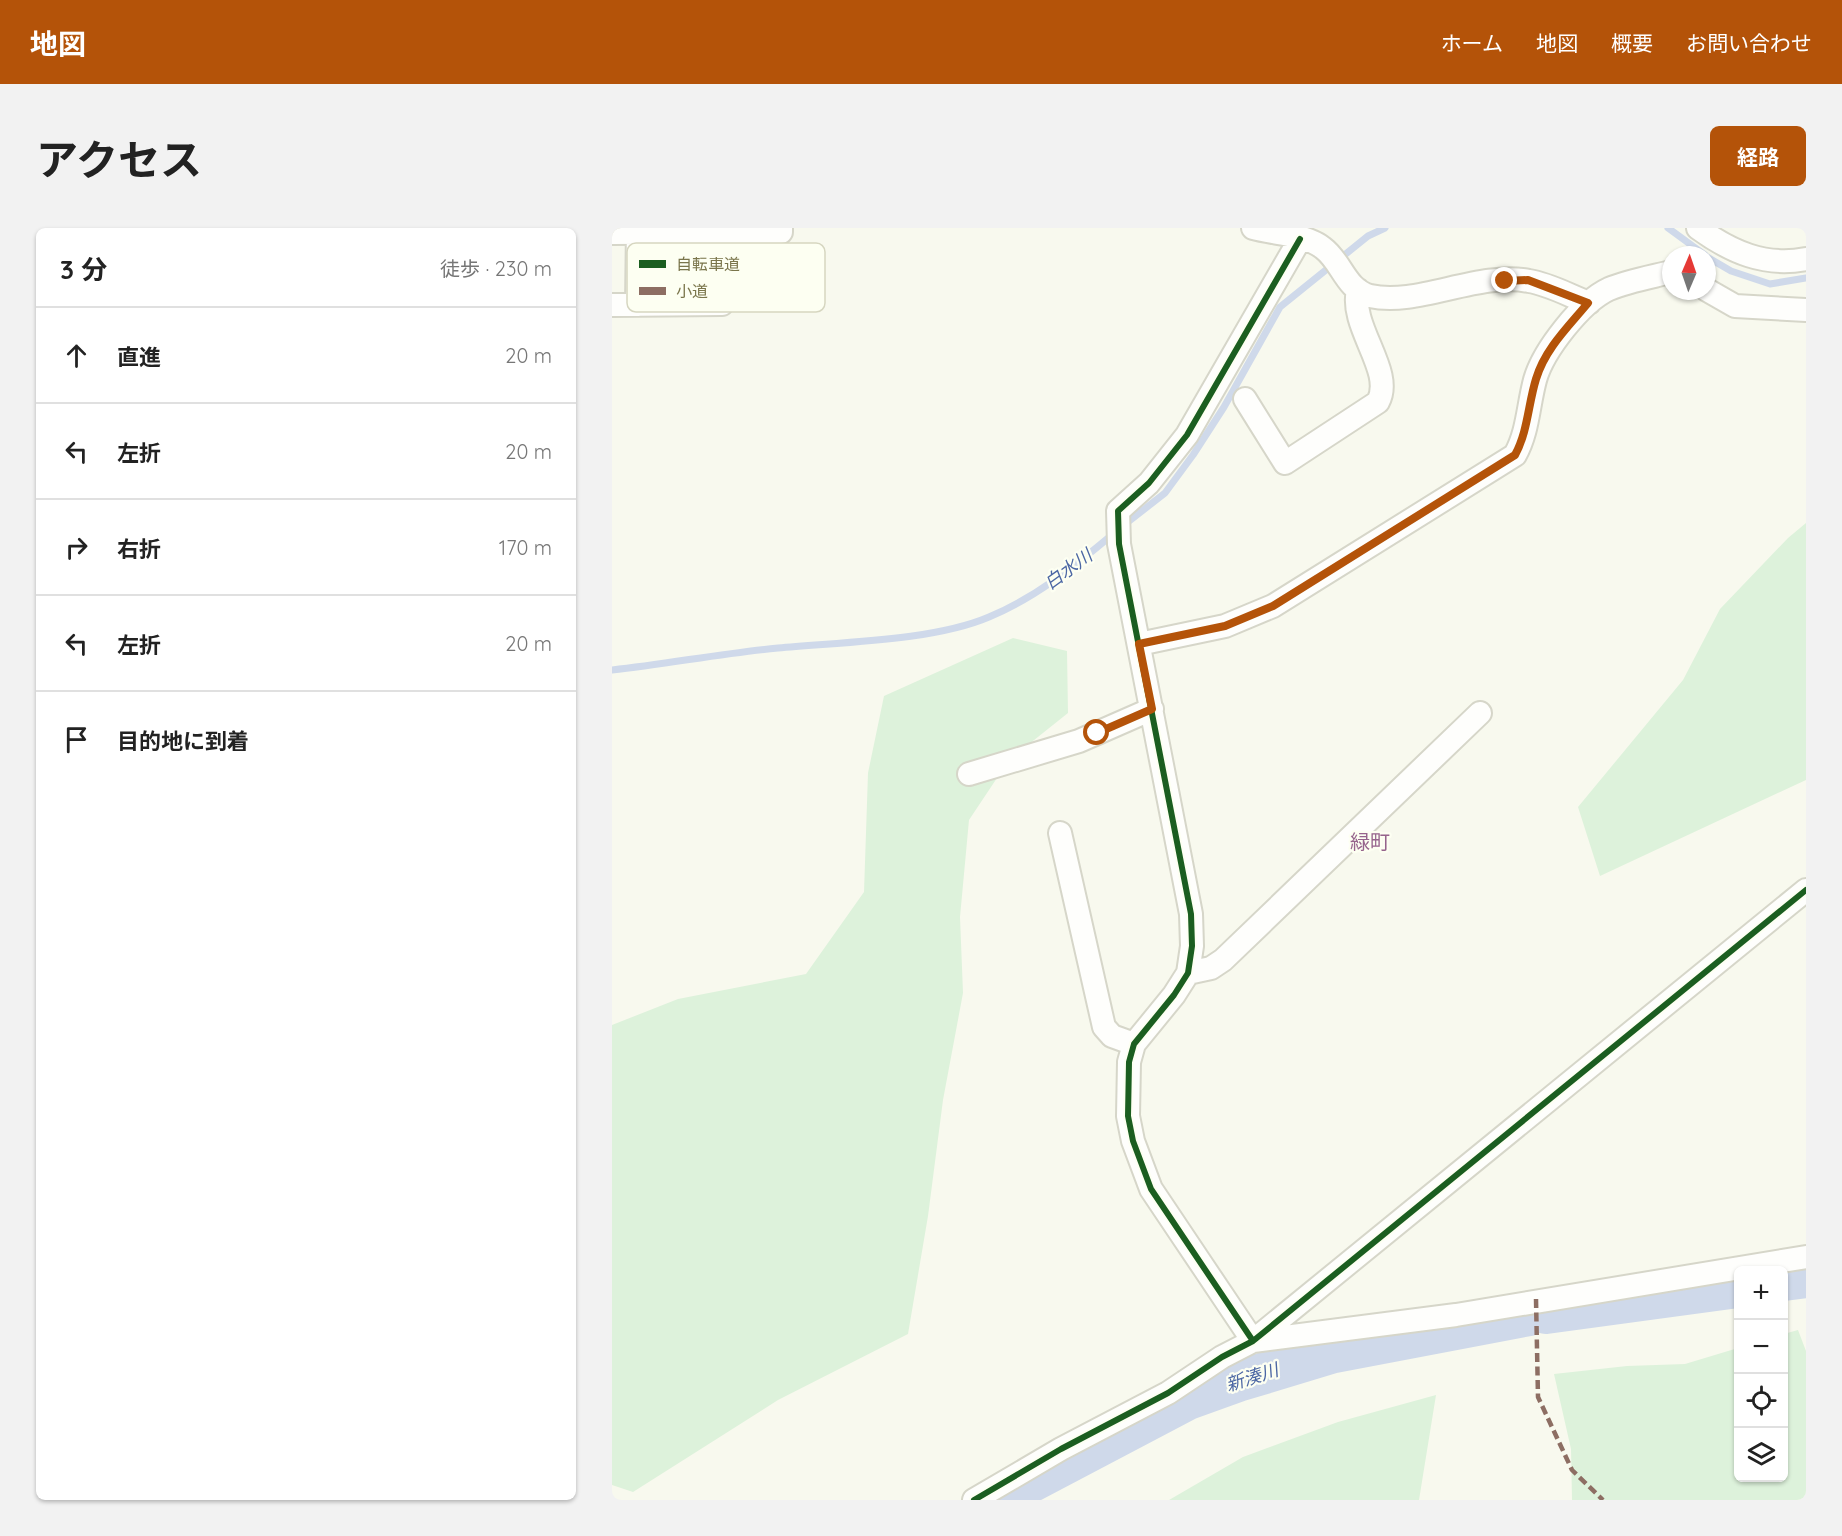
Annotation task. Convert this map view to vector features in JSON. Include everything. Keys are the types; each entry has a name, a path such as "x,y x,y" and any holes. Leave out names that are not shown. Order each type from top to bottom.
{"street":[{"path":"612,233 638,231 781,232 781,228"},
{"path":"1253,228 1300,239 1331,257 1358,290 1370,296 1398,297 1481,282 1528,280 1588,303"},
{"path":"1698,228 1743,255 1765,261 1806,260"},
{"path":"1253,1341 1151,1190 1133,1141 1128,1116 1129,1062 1134,1044 1174,995 1188,973 1192,946 1191,914 1119,544 1118,511 1149,483 1187,435 1300,239"},
{"path":"1139,644 1225,626 1273,606 1515,455 1524,440 1536,380 1547,351 1588,303 1609,289 1662,274"},
{"path":"1245,399 1285,463 1378,402 1382,395 1382,379 1357,314 1358,290"},
{"path":"1716,295 1735,306 1806,310"},
{"path":"969,774 1079,741 1152,709"},
{"path":"1188,973 1211,968 1223,960 1480,713"},
{"path":"1060,833 1104,1027 1112,1036 1134,1044"},
{"path":"974,1500 1060,1449 1168,1393 1253,1341 1806,891"},
{"path":"1253,1341 1456,1315 1806,1257"}],"green space":[{"path":"1806,523 1806,780 1600,876 1578,807 1683,680 1720,609 1788,538"},
{"path":"1013,638 1067,651 1068,713 1009,760 969,820 960,917 963,993 943,1100 928,1216 908,1334 778,1400 633,1492 612,1485 612,1025 678,999 806,974 864,892 868,773 884,696"},
{"path":"1798,1330 1806,1351 1806,1500 1572,1500 1571,1449 1554,1374 1627,1366 1685,1364 1734,1349 1734,1482 1788,1482 1788,1333"},
{"path":"1436,1395 1419,1500 1169,1500 1243,1457 1338,1422"}],"waterway":[{"name":"白水川","path":"1124,525 1165,493 1193,455 1224,407 1280,307 1368,236 1385,228"},
{"name":"白水川","path":"1668,228 1693,246"},
{"name":"白水川","path":"1716,262 1731,271 1770,284 1806,278"},
{"name":"白水川","path":"612,670 757,650 914,636 966,625 1022,601 1069,569 1113,534"},
{"name":"新湊川","path":"1788,1279 1806,1277"},
{"name":"新湊川","path":"1546,1313 1734,1288"},
{"name":"新湊川","path":"996,1500 1188,1399 1238,1381 1334,1352 1529,1315"}],"marked path":[{"path":"1536,1299 1538,1397 1572,1470 1603,1500"}],"cycle path":[{"path":"1253,1341 1151,1189 1133,1141 1128,1116 1129,1062 1134,1044 1174,995 1188,973 1192,946 1191,914 1119,544 1118,511 1149,483 1187,435 1300,239"},
{"path":"974,1500 1061,1449 1168,1393 1222,1357 1253,1341 1806,890"}],"district":[{"name":"緑町","path":"1370,841"}],"route":[{"path":"1097,733 1152,709 1139,644 1225,626 1273,606 1515,455 1524,440 1536,380 1547,351 1588,303 1528,280 1505,281"}]}
